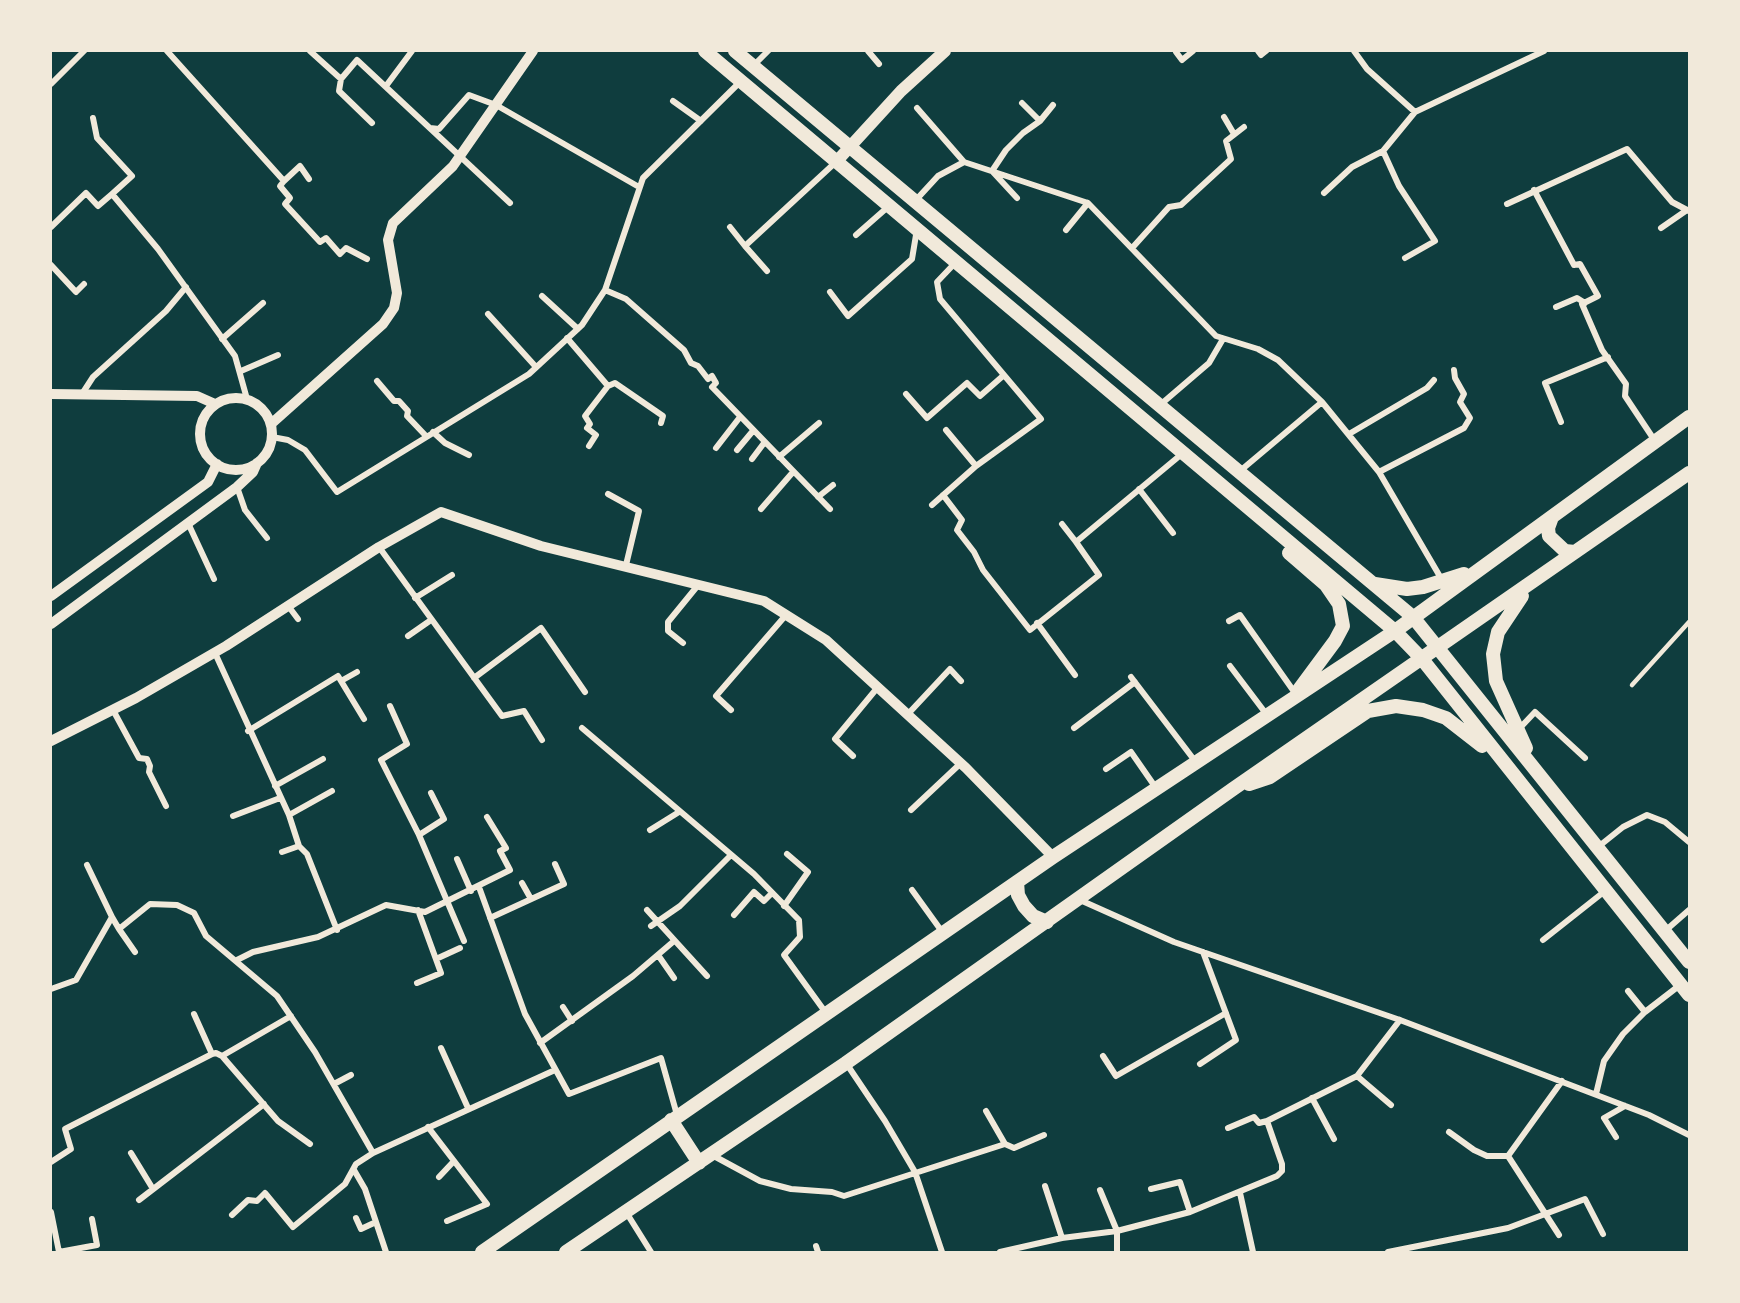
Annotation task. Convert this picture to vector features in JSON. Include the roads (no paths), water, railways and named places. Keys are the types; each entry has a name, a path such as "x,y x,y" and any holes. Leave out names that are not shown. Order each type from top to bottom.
{"main road":[{"path":"705,51 1395,631 1422,659 1685,990"},
{"path":"735,51 1413,617 1689,962"},
{"path":"839,163 901,91 945,51"},
{"path":"482,1252 1053,857 1296,694 1395,631 1477,569 1689,417"},
{"path":"1205,470 1240,510 1326,585 1339,604 1342,626 1339,633 1296,694"},
{"path":"569,1251 846,1063 1080,900 1233,789 1689,473"},
{"path":"1552,517 1548,528 1549,536 1565,551 1575,552"},
{"path":"1375,585 1407,589 1443,581 1477,569"},
{"path":"1533,582 1502,625 1493,654 1496,681 1537,771"},
{"path":"1233,789 1270,777 1368,711 1396,706 1423,710 1446,718 1464,730 1512,774"},
{"path":"1017,882 1018,895 1024,906 1033,916 1047,922"},
{"path":"674,1118 699,1163"}],"street":[{"path":"51,84 84,51"},
{"path":"167,51 284,181"},
{"path":"310,51 341,79"},
{"path":"386,86 412,51"},
{"path":"271,424 383,324 394,308 397,293 388,240 393,223 461,155 533,51"},
{"path":"753,66 768,51"},
{"path":"868,51 879,64"},
{"path":"1176,52 1182,60 1193,51"},
{"path":"1258,51 1261,55 1266,51"},
{"path":"1354,51 1367,69 1415,112"},
{"path":"1324,193 1352,167 1383,151 1415,112 1544,51"},
{"path":"372,123 339,91 341,79 357,60 510,203"},
{"path":"272,436 288,440 305,450 337,492 536,367 578,329 605,290 643,178 741,81"},
{"path":"429,128 439,129 470,95 496,105 639,187"},
{"path":"673,101 700,122"},
{"path":"1022,103 1040,121"},
{"path":"992,171 1006,150 1023,133 1040,121 1053,105"},
{"path":"917,108 964,162 1088,203 1133,247 1216,336 1257,349 1284,365 1322,402 1379,472 1443,581"},
{"path":"1224,117 1234,134"},
{"path":"51,227 86,193 98,206 132,176 97,138 93,118"},
{"path":"1133,247 1169,207 1181,205 1231,159 1226,141 1244,127"},
{"path":"1507,204 1627,149 1672,202 1688,211 1661,228"},
{"path":"1383,151 1398,186 1435,241 1405,258"},
{"path":"915,201 938,176 964,162"},
{"path":"745,246 839,163"},
{"path":"309,179 300,166 284,181 280,186 290,198 285,204 320,242 326,238 340,254 346,248 367,259"},
{"path":"992,171 1017,198"},
{"path":"1534,190 1574,266 1580,264 1598,296 1584,303"},
{"path":"112,194 186,287 222,339 241,371 247,399"},
{"path":"1066,230 1088,203"},
{"path":"856,235 889,205"},
{"path":"730,227 767,271"},
{"path":"830,292 848,316 912,259 917,229"},
{"path":"932,505 976,466 1041,419 940,299 937,282 956,262"},
{"path":"51,265 76,292 84,284"},
{"path":"81,395 93,376 166,311 186,287"},
{"path":"605,290 626,299 684,351 691,363 698,366 708,379 712,376 716,383 712,387 752,432 830,509"},
{"path":"542,296 578,329"},
{"path":"1557,307 1577,298 1584,303"},
{"path":"222,339 263,303"},
{"path":"1584,303 1582,304 1608,357 1626,384 1625,396 1655,441"},
{"path":"488,315 536,367"},
{"path":"567,338 608,386"},
{"path":"1160,405 1209,363 1223,339"},
{"path":"983,351 990,344"},
{"path":"241,371 278,355"},
{"path":"1561,422 1545,383 1608,357"},
{"path":"1379,472 1464,428 1470,418 1460,402 1464,394 1455,378 1454,370"},
{"path":"906,394 927,418 967,383 980,396 1004,375"},
{"path":"1348,434 1427,388 1434,380"},
{"path":"377,381 394,401 399,401 408,411 407,416 426,436"},
{"path":"589,446 596,435 587,428 590,424 585,416 608,386 615,383 663,416 661,423"},
{"path":"51,394 197,396 215,404"},
{"path":"51,624 237,488 253,472 270,447 271,424 266,413 247,399 236,398 215,404 206,415 201,428 201,442 207,454 217,464 238,470 257,463"},
{"path":"1240,471 1322,402"},
{"path":"717,448 740,417"},
{"path":"779,458 819,423"},
{"path":"945,430 976,466"},
{"path":"433,432 445,443 469,455"},
{"path":"736,450 752,432"},
{"path":"752,459 764,443"},
{"path":"1076,542 1184,452"},
{"path":"51,596 208,482 217,464"},
{"path":"761,509 793,472"},
{"path":"818,497 833,485"},
{"path":"237,488 245,510 267,538"},
{"path":"1139,489 1173,533"},
{"path":"608,494 639,511 626,565"},
{"path":"943,495 962,520 957,530 974,552 983,570 1030,630 1099,575 1062,524"},
{"path":"51,741 113,710 215,653 379,547 441,512 542,546 764,601 826,640 961,763 1053,857"},
{"path":"188,523 214,579"},
{"path":"379,547 502,716 524,711 542,740"},
{"path":"416,598 452,575"},
{"path":"683,643 668,631 668,622 700,584"},
{"path":"289,607 297,619"},
{"path":"731,710 716,696 786,615"},
{"path":"1229,621 1240,615 1296,694"},
{"path":"408,636 432,620"},
{"path":"1036,623 1075,675"},
{"path":"474,678 541,628 585,692"},
{"path":"215,653 248,731 288,815 299,846 307,854 337,930"},
{"path":"1230,666 1267,715"},
{"path":"908,714 950,669 961,681"},
{"path":"341,681 357,672"},
{"path":"248,731 338,676 364,719"},
{"path":"1074,728 1133,679 1195,761"},
{"path":"854,756 835,739 879,687"},
{"path":"390,706 407,744 381,760 419,835 464,941"},
{"path":"113,710 139,759 147,759 150,766 149,772 166,807"},
{"path":"1517,730 1535,712 1585,758"},
{"path":"582,728 731,855 799,920 800,937 784,955 826,1013"},
{"path":"1106,769 1131,752 1156,788"},
{"path":"275,786 323,759"},
{"path":"911,810 961,763"},
{"path":"288,815 332,791"},
{"path":"419,835 444,819 431,793"},
{"path":"233,816 280,798"},
{"path":"650,830 679,812"},
{"path":"1598,848 1623,827 1647,815 1665,822 1689,842"},
{"path":"237,960 253,952 318,937 337,930 386,905 425,912 510,870 500,851 506,848 487,817"},
{"path":"282,852 299,846"},
{"path":"784,906 808,872 787,854"},
{"path":"651,926 680,906 731,855"},
{"path":"457,859 471,891"},
{"path":"490,918 564,884 555,864"},
{"path":"87,865 112,917 135,952"},
{"path":"522,883 531,899"},
{"path":"479,887 525,1014 569,1094 661,1058 674,1118"},
{"path":"912,890 943,934"},
{"path":"1543,940 1606,891"},
{"path":"734,915 754,892 764,901 772,893"},
{"path":"1080,900 1174,942 1400,1020 1596,1094 1689,1135"},
{"path":"119,929 150,904 177,905 194,913 206,936 277,996 334,1084 374,1153"},
{"path":"417,983 441,972 418,910"},
{"path":"647,910 707,976"},
{"path":"1665,931 1689,910"},
{"path":"51,989 76,980 112,917"},
{"path":"540,1043 572,1021 674,941"},
{"path":"436,959 460,948"},
{"path":"1200,1064 1236,1040 1203,952"},
{"path":"658,955 674,978"},
{"path":"1596,1094 1604,1061 1623,1034 1645,1012 1685,990"},
{"path":"1628,991 1645,1012"},
{"path":"563,1007 572,1021"},
{"path":"194,1014 212,1054"},
{"path":"1103,1056 1116,1076 1226,1014"},
{"path":"222,1056 291,1016"},
{"path":"1228,1128 1254,1117 1259,1123 1267,1121 1357,1076 1400,1020"},
{"path":"441,1048 468,1108"},
{"path":"51,1162 71,1149 64,1129 216,1053 222,1056 278,1121 310,1144"},
{"path":"846,1063 885,1121 915,1172 942,1252"},
{"path":"232,1215 248,1200 257,1201 265,1193 293,1227 345,1184 356,1164 374,1153 555,1070"},
{"path":"334,1084 351,1075"},
{"path":"1357,1076 1391,1105"},
{"path":"1508,1156 1562,1081"},
{"path":"1312,1098 1334,1139"},
{"path":"139,1200 264,1104"},
{"path":"1616,1137 1604,1118 1625,1106"},
{"path":"986,1111 1005,1144 1014,1148 1044,1135"},
{"path":"1000,1252 1030,1249 1062,1238 1117,1232 1190,1212 1277,1176 1282,1171 1267,1121"},
{"path":"428,1127 488,1204 447,1221"},
{"path":"1449,1131 1474,1150 1487,1156 1508,1156"},
{"path":"712,1155 760,1181 791,1189 832,1192 844,1196 1005,1144"},
{"path":"130,1153 153,1189"},
{"path":"1508,1156 1559,1235"},
{"path":"439,1177 454,1161"},
{"path":"354,1170 365,1189 386,1252"},
{"path":"1151,1189 1180,1182 1190,1212"},
{"path":"1045,1186 1062,1238"},
{"path":"1100,1190 1117,1232 1117,1252"},
{"path":"1240,1193 1253,1252"},
{"path":"1388,1252 1436,1248 1508,1228 1585,1199 1604,1234"},
{"path":"51,1212 59,1251 97,1245 92,1219"},
{"path":"626,1212 651,1252"},
{"path":"356,1218 361,1229 376,1222"}],"lane":[{"path":"851,149 953,51"},
{"path":"1632,685 1689,622"}]}
